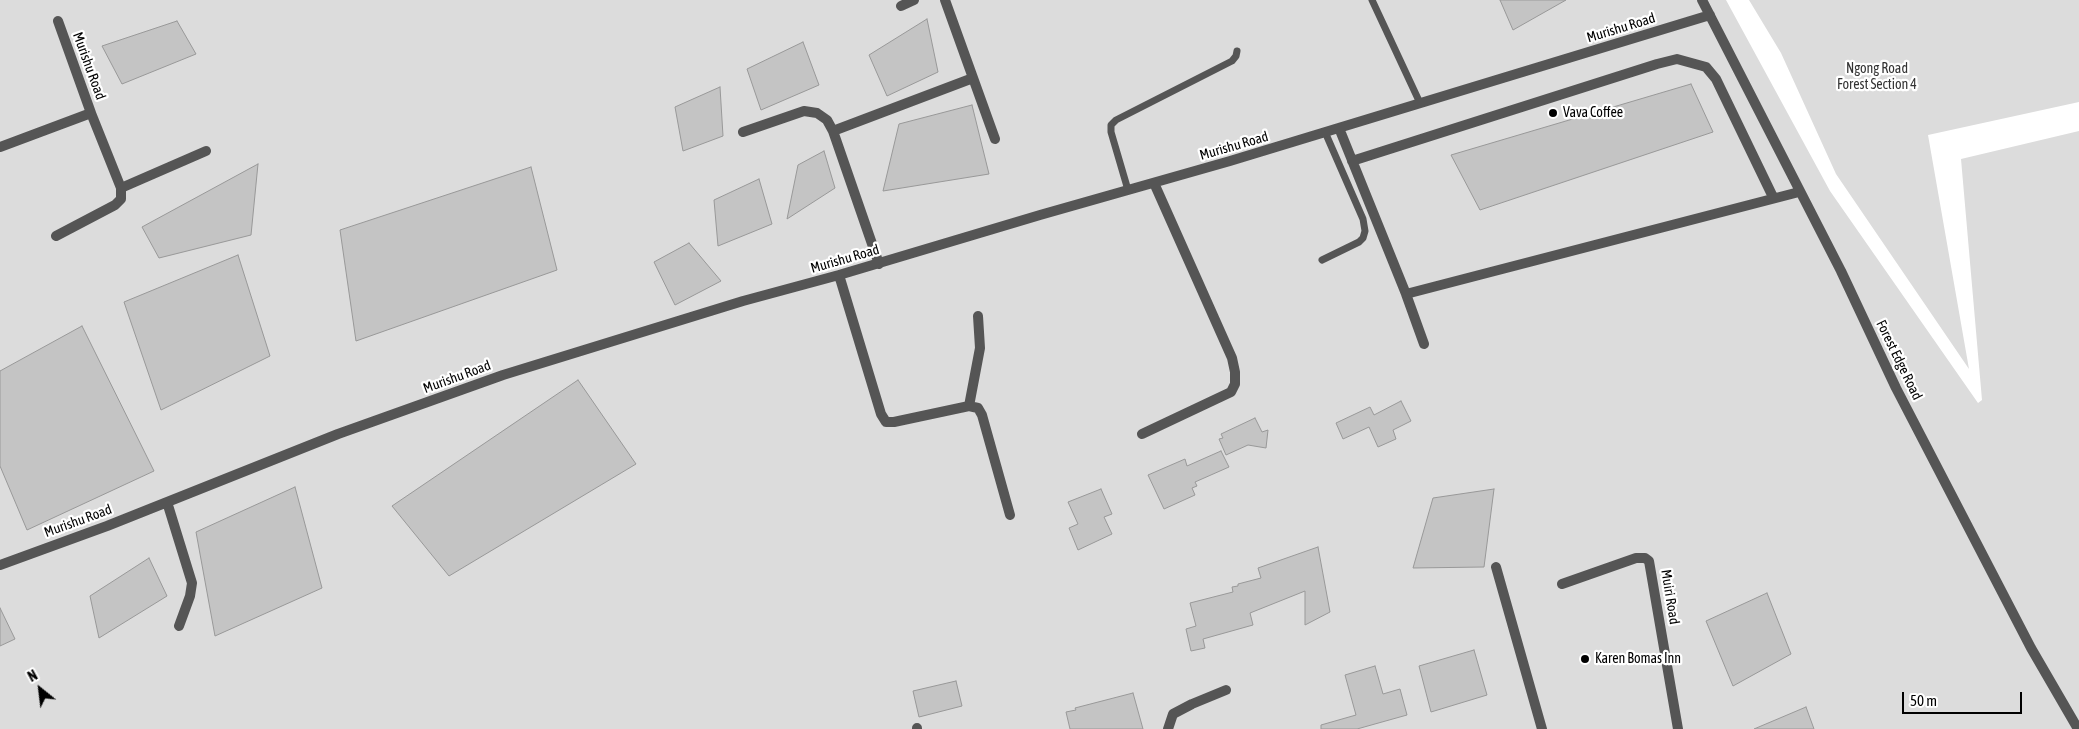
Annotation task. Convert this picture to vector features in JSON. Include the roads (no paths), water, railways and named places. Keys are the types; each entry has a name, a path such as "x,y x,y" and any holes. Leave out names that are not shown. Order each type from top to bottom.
{"street":[{"path":"901,6 914,0"},
{"path":"945,0 995,139"},
{"name":"Forest Edge Road","path":"1702,0 1799,192 1842,271 1910,414 2032,648 2078,729"},
{"name":"Murishu Road","path":"0,565 167,502 338,434 503,375 743,301 839,276 1420,104 1710,15"},
{"name":"Murishu Road","path":"0,147 91,113 58,21"},
{"path":"1352,161 1657,64 1677,60 1691,61 1706,67 1716,79 1773,197"},
{"path":"833,131 973,78"},
{"path":"743,132 804,111 817,113 827,120 833,131 879,264"},
{"path":"56,236 118,203 122,194 91,113"},
{"path":"1339,128 1406,294 1424,344"},
{"path":"121,188 206,151"},
{"path":"1142,434 1231,392 1235,384 1236,372 1232,358 1154,183"},
{"path":"1406,294 1773,197 1799,192"},
{"path":"839,276 881,414 886,422 894,422 969,406 978,408 982,414 1010,515"},
{"path":"969,406 980,348 978,316"},
{"path":"167,502 192,583 190,596 179,626"},
{"name":"Muiri Road","path":"1562,584 1636,558 1645,558 1649,561 1678,729"},
{"path":"1496,567 1542,729"},
{"path":"1168,729 1173,714 1226,690"}],"lane":[{"path":"1372,0 1420,104"},
{"path":"1128,190 1111,132 1111,125 1116,120 1232,61 1237,51"},
{"path":"1322,260 1359,242 1363,238 1365,231 1363,219 1325,132"}],"place":[{"name":"Vava Coffee","path":"1553,113"},
{"name":"Karen Bomas Inn","path":"1585,659"}],"park label":[{"name":"Ngong Road Forest Section 4","path":"1877,78"}]}
